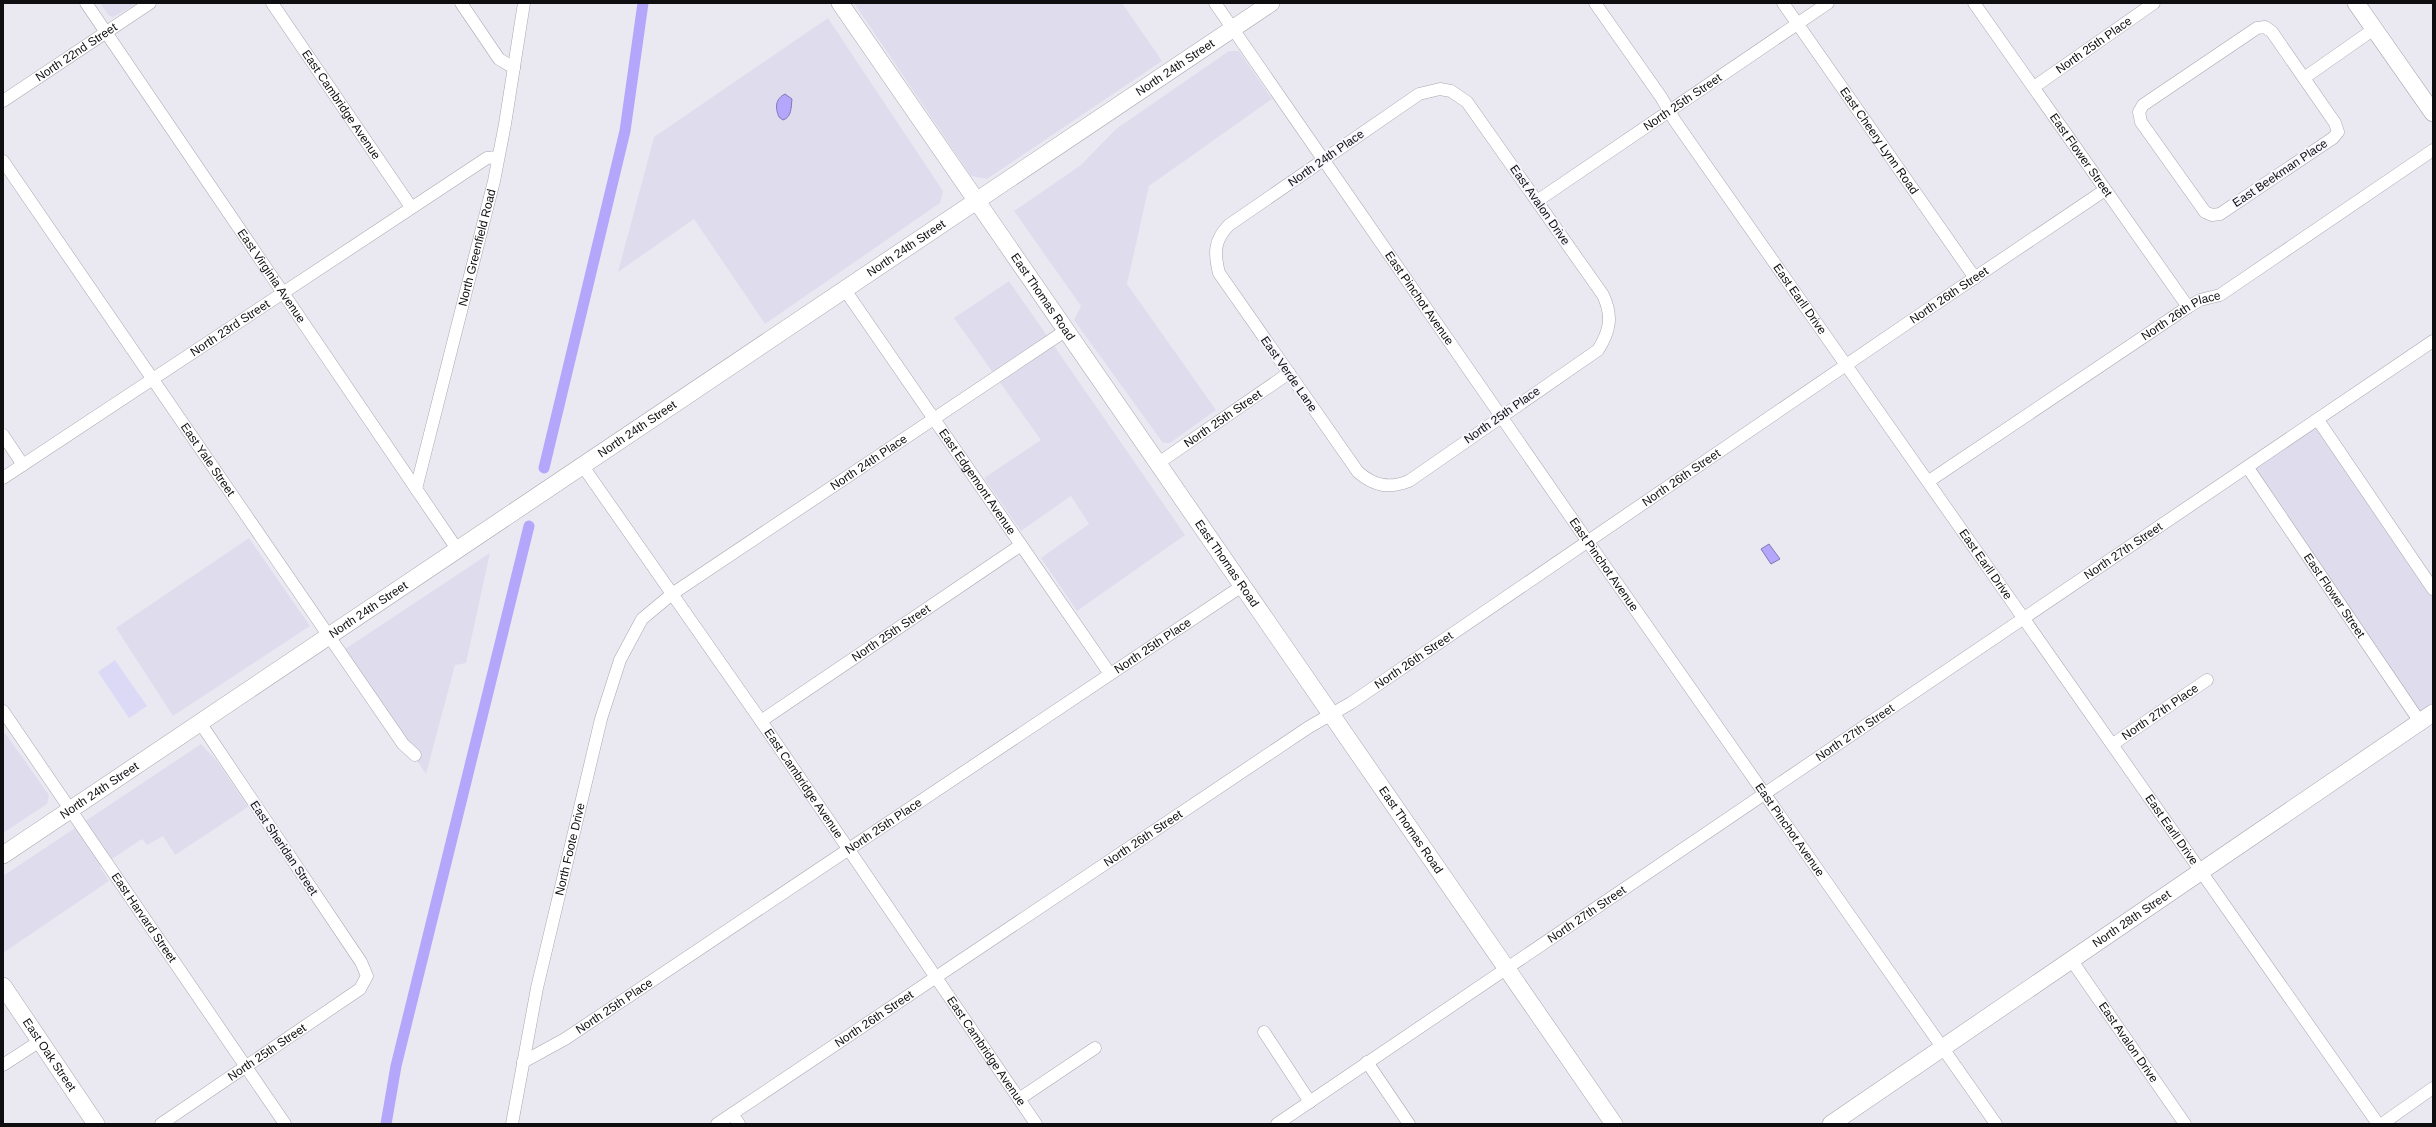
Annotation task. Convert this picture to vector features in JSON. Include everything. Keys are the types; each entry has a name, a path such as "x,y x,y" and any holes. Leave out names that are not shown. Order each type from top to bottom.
{"main road":[{"name":"East Thomas Road","path":"840,3 1065,331 1614,1124"},
{"name":"North 24th Street","path":"3,854 70,810 199,721 523,506 558,481 1271,3"},
{"path":"2356,3 2433,113"},
{"name":"North 28th Street","path":"1831,1124 2427,718"},
{"name":"East Oak Street","path":"3,986 96,1124"}],"street":[{"name":"East Virginia Avenue","path":"86,3 281,293 457,549"},
{"name":"North 22nd Street","path":"3,101 150,3"},
{"name":"East Cambridge Avenue","path":"272,3 411,207"},
{"path":"461,3 499,59 514,68"},
{"name":"North Greenfield Road","path":"416,488 452,351 498,157 524,3"},
{"name":"East Pinchot Avenue","path":"1215,3 1588,542 1765,792 1996,1124"},
{"name":"East Earll Drive","path":"1595,3 2378,1124"},
{"name":"East Cheery Lynn Road","path":"1783,3 1975,278"},
{"name":"North 25th Street","path":"1537,201 1828,3"},
{"name":"East Flower Street","path":"1974,3 2188,307"},
{"name":"North 25th Place","path":"2034,87 2154,3"},
{"name":"East Beekman Place","path":"2265,27 2272,32 2304,78 2335,123 2338,132 2333,138 2220,214 2212,215 2205,212 2141,122 2139,112 2143,105 2257,28 2265,27"},
{"path":"2304,78 2374,29"},
{"name":"North 24th Place","path":"1215,247 1220,233 1229,225 1418,94 1440,89 1451,91"},
{"name":"East Avalon Drive","path":"1451,91 1467,102 1603,295 1608,305 1610,329"},
{"name":"North 26th Place","path":"1929,481 2188,307 2200,300 2220,294 2433,150"},
{"name":"North 23rd Street","path":"3,478 411,207 487,158 498,157"},
{"name":"East Yale Street","path":"3,161 327,636 403,744 415,755"},
{"name":"North 26th Street","path":"717,1124 736,1119 936,977 1309,726 1351,703 2105,190"},
{"name":"East Verde Lane","path":"1215,247 1219,273 1358,472 1365,479 1383,486"},
{"name":"East Edgemont Avenue","path":"845,290 1110,674"},
{"name":"North 25th Place","path":"1383,486 1395,486 1408,480 1598,350 1610,329"},
{"name":"North 24th Place","path":"672,594 1065,331"},
{"name":"North 27th Street","path":"1277,1124 1765,792 2248,468 2433,341"},
{"name":"North 25th Street","path":"1157,464 1289,373"},
{"path":"2318,420 2433,589"},
{"path":"3,435 23,465"},
{"name":"East Cambridge Avenue","path":"582,466 761,721 1036,1124"},
{"name":"East Flower Street","path":"2248,468 2427,718"},
{"name":"North 25th Street","path":"761,721 1021,545"},
{"name":"North 25th Place","path":"523,1062 565,1039 1242,586"},
{"name":"North Foote Drive","path":"512,1124 537,988 601,719 620,660 642,619 672,594"},
{"name":"North 27th Place","path":"2113,744 2207,680"},
{"name":"East Harvard Street","path":"3,711 285,1124"},
{"name":"East Sheridan Street","path":"199,721 362,962 367,976"},
{"name":"East Avalon Drive","path":"2072,960 2185,1124"},
{"name":"North 25th Street","path":"161,1124 360,990 367,976"},
{"path":"1264,1032 1310,1102"},
{"path":"3,1065 40,1041"},
{"path":"1019,1099 1095,1048"},
{"path":"1367,1062 1410,1124"},
{"path":"2382,1124 2433,1088"}],"shaded area":[{"path":"100,3 138,3 113,17 108,15"},
{"path":"854,3 1122,3 1162,61 987,179 971,176"},
{"path":"828,18 943,191 940,203 765,324 694,219 618,272 654,137"},
{"path":"1229,51 1239,51 1272,99 1149,186 1127,284 1216,410 1170,443 1163,443 1074,320 1081,306 1014,211 1081,165 1116,129"},
{"path":"785,94 792,99 790,114 783,120 779,117 777,104 779,98"},
{"path":"1009,281 1185,535 1077,611 1041,558 1089,524 1071,496 1021,531 984,478 1041,440 954,318"},
{"path":"2318,420 2433,589 2433,713 2420,722 2248,468"},
{"path":"249,538 310,626 173,716 116,628"},
{"path":"1769,544 1780,559 1771,564 1761,549"},
{"path":"490,553 466,663 455,665 426,774 342,651"},
{"path":"115,660 147,706 129,718 98,672"},
{"path":"5,733 49,795 47,804 3,833 3,735"},
{"path":"201,744 217,761 248,807 175,855 163,836 147,845 142,839 100,867 109,881 3,953 3,876"}],"waterway":[{"path":"544,468 625,131 643,3"},
{"path":"386,1124 396,1066 529,526"}]}
